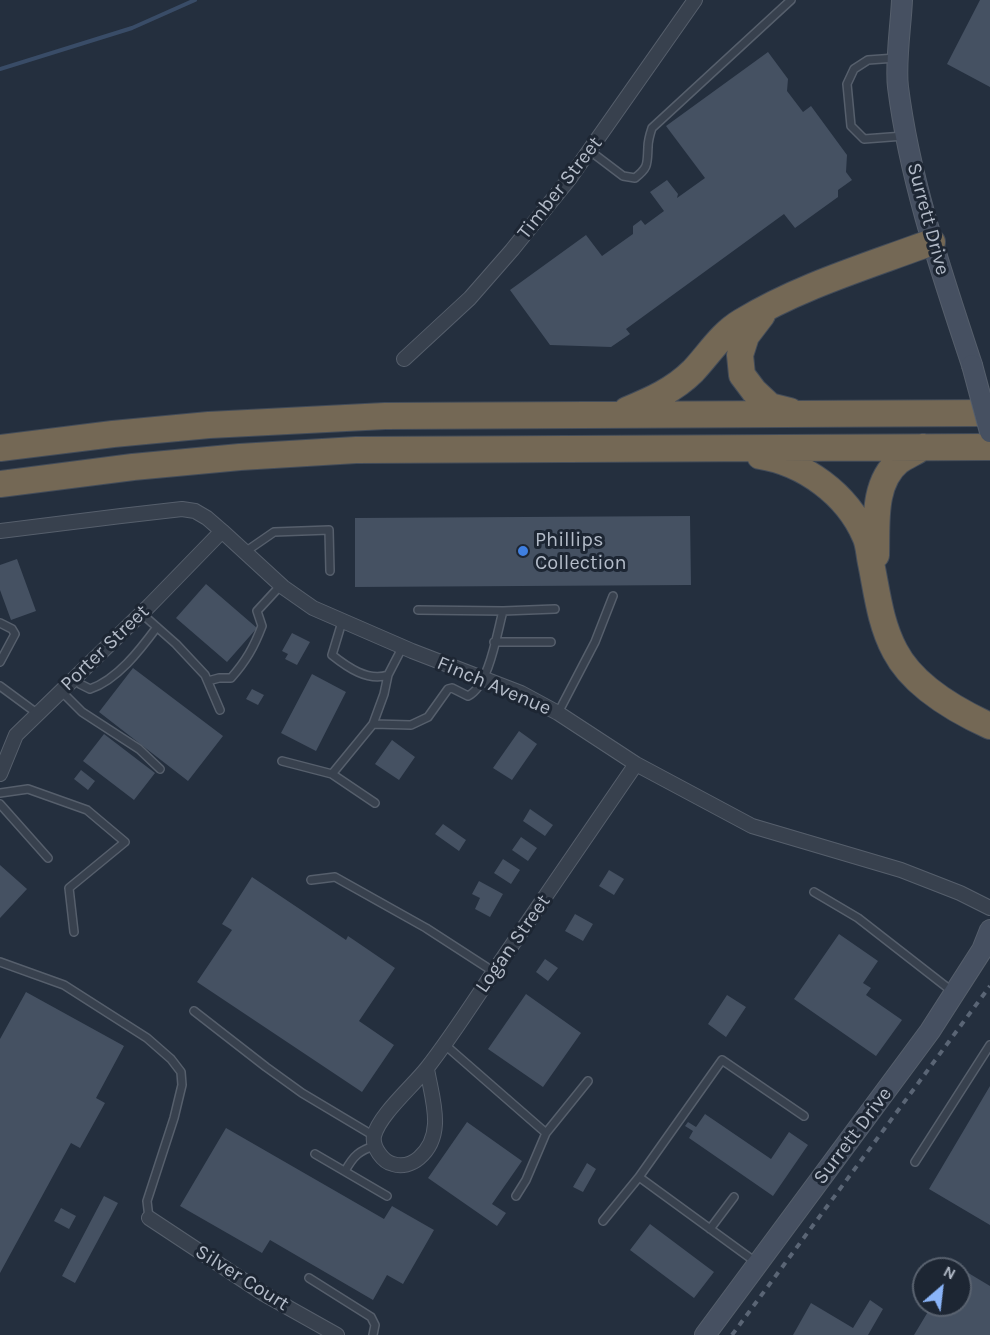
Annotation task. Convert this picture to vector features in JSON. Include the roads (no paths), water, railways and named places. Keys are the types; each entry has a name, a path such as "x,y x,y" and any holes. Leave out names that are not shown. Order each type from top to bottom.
{"highway":[{"path":"612,415 668,392 693,371 722,338 740,322 807,289 932,242"},
{"path":"768,308 746,336 740,355 742,375 754,391 770,406 800,415"},
{"path":"0,448 209,425 385,416 990,413"},
{"path":"875,580 878,499 887,476 898,462 924,447"},
{"path":"0,484 134,467 240,457 356,450 990,447"},
{"path":"716,448 778,459 809,472 831,491 850,512 866,536 882,616 895,651 917,679 962,713 990,726"},
{"path":"962,713 990,712"}],"street":[{"name":"Timber Street","path":"404,359 470,298 519,241 590,151 695,0"},
{"name":"Surrett Drive","path":"902,0 898,85 907,136 932,242 972,365 990,432"},
{"name":"Finch Avenue","path":"0,531 182,509 195,511 207,518 281,585 313,608 402,648 520,693 558,713 636,765 752,826 901,870 990,908"},
{"name":"Porter Street","path":"0,774 16,735 222,531"},
{"name":"Logan Street","path":"375,1140 383,1119 427,1069 636,765"},
{"name":"Surrett Drive","path":"705,1335 955,994 982,950 990,930"},
{"path":"375,1140 384,1160 402,1166 416,1161 429,1147 434,1135 436,1119 427,1069"},
{"name":"Silver Court","path":"148,1218 264,1294 337,1335"}],"lane":[{"path":"590,151 623,176 635,178 644,171 649,160 647,146 652,128 791,0"},
{"path":"899,58 868,60 854,69 847,84 851,126 864,139 907,136"},
{"path":"245,552 274,532 329,530 330,571"},
{"path":"208,681 231,678 245,662 262,626 257,611 281,585"},
{"path":"558,713 595,642 613,596"},
{"path":"418,610 555,609"},
{"path":"373,724 411,725 428,717 448,688 468,696 472,694 484,679 503,611"},
{"path":"141,613 205,675 220,710"},
{"path":"342,622 332,655 345,666 364,675 381,678 388,675"},
{"path":"0,623 12,629 15,634 0,662"},
{"path":"75,678 80,684 90,689 103,684 141,649 157,627"},
{"path":"494,642 551,642"},
{"path":"332,774 373,724 388,675 402,648"},
{"path":"0,686 38,714"},
{"path":"61,692 82,712 139,749 160,769"},
{"path":"282,760 332,774 375,803"},
{"path":"0,793 28,789 87,810 125,842 69,888 74,932"},
{"path":"0,804 48,858"},
{"path":"311,880 335,877 426,928 494,972"},
{"path":"814,892 858,918 955,994"},
{"path":"0,962 64,985 147,1038 171,1059 181,1072 182,1085 174,1118 147,1201 148,1218"},
{"path":"194,1011 302,1093 375,1140 351,1160 345,1171"},
{"path":"444,1044 546,1133"},
{"path":"915,1162 990,1045"},
{"path":"603,1221 639,1177 722,1060 804,1116"},
{"path":"516,1196 526,1180 546,1133 588,1081"},
{"path":"315,1154 387,1196"},
{"path":"639,1177 757,1263"},
{"path":"710,1229 734,1197"},
{"path":"309,1278 371,1317 375,1325 373,1335"}],"waterway":[{"path":"0,69 132,28 195,0"}],"railway":[{"path":"732,1335 990,986"}],"place":[{"name":"Phillips Collection","path":"523,551"}]}
